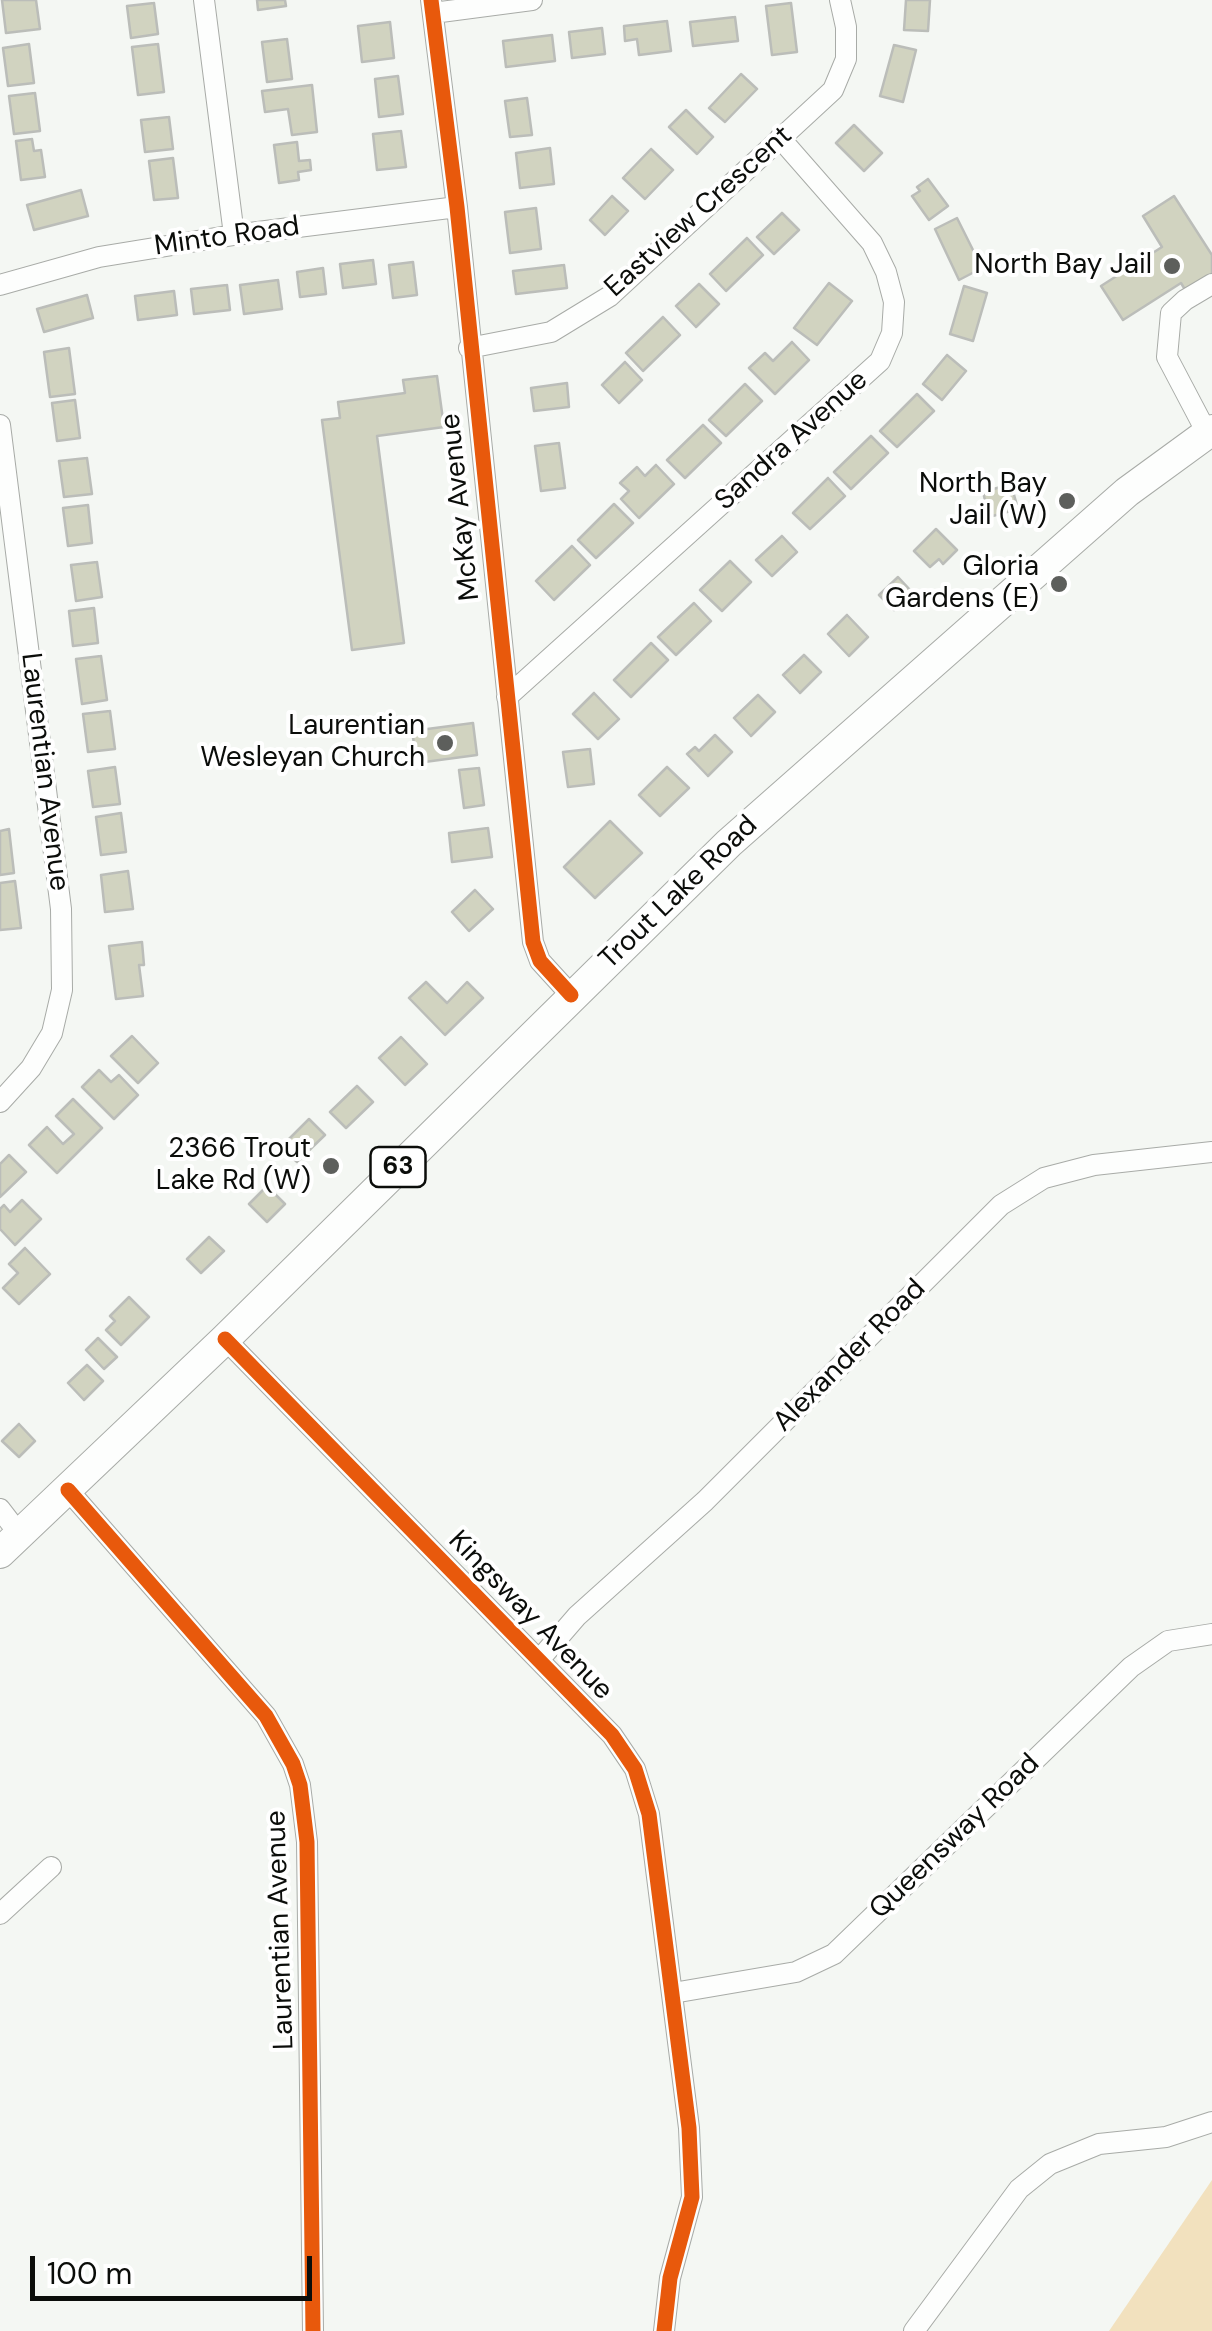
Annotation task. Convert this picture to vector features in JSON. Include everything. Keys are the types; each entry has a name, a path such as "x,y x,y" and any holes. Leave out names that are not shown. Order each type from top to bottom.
{"main road":[{"name":"Trout Lake Road","path":"10,1544 729,843 1127,492 1210,431"}],"street":[{"path":"204,0 234,235"},
{"path":"432,7 532,0"},
{"name":"Eastview Crescent","path":"470,348 551,332 610,296 833,90 846,58 846,27 840,0"},
{"name":"McKay Avenue","path":"432,7 533,942 540,961 571,995"},
{"name":"Sandra Avenue","path":"507,697 880,362 892,333 894,302 886,272 872,243 780,138"},
{"name":"Minto Road","path":"0,284 99,257 234,235 456,208"},
{"path":"1210,431 1168,357 1172,313 1212,284"},
{"name":"Laurentian Avenue","path":"0,425 61,909 62,990 52,1033 31,1068 0,1102"},
{"name":"Alexander Road","path":"539,1660 577,1616 704,1501 1002,1205 1044,1178 1094,1165 1212,1152"},
{"name":"Kingsway Avenue","path":"224,1339 612,1735 636,1769 648,1814 690,2128 692,2197 670,2278 664,2331"},
{"name":"Laurentian Avenue","path":"68,1490 256,1703 281,1740 300,1785 307,1859 313,2331"},
{"path":"0,1509 10,1544"},
{"name":"Queensway Road","path":"672,1993 796,1972 834,1954 1131,1667 1168,1641 1212,1634"},
{"path":"0,1914 51,1866"},
{"path":"914,2331 1019,2189 1050,2164 1100,2144 1166,2137 1212,2122"}],"shaded area":[{"path":"1212,2180 1212,2331 1109,2331"}],"building":[{"path":"2,0 36,0 40,29 6,33"},
{"path":"257,0 285,0 286,6 258,10"},
{"path":"906,0 930,0 928,31 904,30"},
{"path":"154,3 158,34 131,38 127,6"},
{"path":"791,3 797,52 772,55 766,6"},
{"path":"735,17 738,41 693,46 690,22"},
{"path":"667,21 671,51 639,55 637,39 625,41 624,26"},
{"path":"390,22 394,58 362,62 358,26"},
{"path":"602,28 605,54 572,58 569,32"},
{"path":"552,35 555,61 506,67 503,41"},
{"path":"287,39 292,79 267,82 262,42"},
{"path":"29,44 34,83 8,86 3,48"},
{"path":"158,44 164,92 138,95 132,47"},
{"path":"894,45 916,50 903,102 880,96"},
{"path":"741,74 757,89 725,122 709,108"},
{"path":"398,76 403,114 379,117 375,79"},
{"path":"312,85 317,132 292,135 288,109 265,112 262,91"},
{"path":"35,93 40,131 14,134 9,96"},
{"path":"527,98 532,135 510,137 505,101"},
{"path":"686,110 713,137 697,154 669,127"},
{"path":"169,117 173,149 145,152 141,120"},
{"path":"854,125 882,153 864,171 836,143"},
{"path":"401,131 406,167 377,170 373,134"},
{"path":"32,139 34,151 41,150 45,177 21,180 16,141"},
{"path":"297,142 299,161 310,160 311,170 298,172 299,180 279,183 274,145"},
{"path":"550,148 554,184 520,188 516,153"},
{"path":"651,149 673,170 645,199 623,178"},
{"path":"173,158 178,198 154,200 149,161"},
{"path":"928,179 948,206 929,220 912,196"},
{"path":"81,190 88,216 34,230 27,205"},
{"path":"612,196 628,211 605,235 590,220"},
{"name":"North Bay Jail","path":"1174,196 1212,255 1212,277 1187,293 1181,283 1123,320 1101,286 1162,247 1143,216"},
{"path":"536,208 541,249 510,253 505,212"},
{"path":"782,213 799,230 774,254 757,237"},
{"path":"957,218 982,268 959,280 935,229"},
{"path":"747,238 763,255 726,291 710,274"},
{"path":"373,260 376,284 343,288 340,264"},
{"path":"413,262 417,295 393,298 389,265"},
{"path":"564,265 567,288 516,294 513,271"},
{"path":"323,268 326,294 300,297 297,272"},
{"path":"278,280 282,309 244,314 240,285"},
{"path":"829,283 852,301 817,345 794,328"},
{"path":"699,284 719,304 696,327 676,306"},
{"path":"227,285 230,310 194,314 191,289"},
{"path":"964,286 987,293 973,341 950,334"},
{"path":"174,291 177,315 138,320 135,296"},
{"path":"87,295 93,318 44,332 37,309"},
{"path":"663,317 680,335 643,371 626,353"},
{"path":"792,342 809,360 775,394 749,368 765,353 773,361"},
{"path":"69,348 75,394 50,397 44,352"},
{"path":"947,355 966,371 942,400 923,384"},
{"path":"625,362 642,380 619,403 602,385"},
{"path":"437,376 444,427 377,436 404,643 352,650 322,420 340,418 338,402 405,393 403,380"},
{"path":"567,383 569,407 534,411 531,388"},
{"path":"745,384 762,401 726,436 709,420"},
{"path":"917,394 934,411 897,447 880,431"},
{"path":"75,400 80,438 57,441 52,403"},
{"path":"703,425 721,443 685,478 667,460"},
{"path":"871,436 888,453 851,489 834,472"},
{"path":"559,443 565,488 541,491 535,446"},
{"path":"87,458 92,494 64,497 59,461"},
{"path":"656,465 674,484 639,518 621,499 629,491 620,483 637,467 645,476"},
{"path":"828,478 845,496 810,529 793,513"},
{"path":"1011,484 1018,509 989,517 983,492"},
{"path":"614,504 633,523 596,558 578,540"},
{"path":"88,505 92,543 68,546 63,508"},
{"path":"936,529 957,550 943,564 939,559 930,567 914,551"},
{"path":"782,536 797,552 772,576 756,560"},
{"path":"572,546 590,565 554,600 536,581"},
{"path":"730,561 751,582 722,611 700,590"},
{"path":"97,562 102,597 76,601 71,565"},
{"path":"898,577 912,592 894,610 879,595"},
{"path":"694,603 711,621 676,655 658,637"},
{"path":"94,608 98,643 73,646 69,611"},
{"path":"847,615 868,637 849,656 828,634"},
{"path":"651,643 668,660 631,697 614,680"},
{"path":"804,655 821,672 800,693 783,675"},
{"path":"101,656 107,700 82,704 76,659"},
{"path":"594,693 619,719 598,739 573,714"},
{"path":"758,695 775,712 751,736 734,718"},
{"path":"110,711 115,749 88,752 83,714"},
{"name":"Laurentian Wesleyan Church","path":"473,723 477,755 417,763 412,731"},
{"path":"715,735 732,752 708,776 687,754 695,747 699,751"},
{"path":"590,749 594,784 568,787 563,752"},
{"path":"115,767 120,804 93,807 88,771"},
{"path":"667,767 689,788 660,816 639,795"},
{"path":"479,768 484,805 464,808 459,770"},
{"path":"121,813 126,852 101,855 96,817"},
{"path":"610,821 642,853 595,898 564,867"},
{"path":"488,828 492,857 452,862 449,833"},
{"path":"9,829 14,873 0,875 0,831"},
{"path":"128,871 133,909 105,912 101,875"},
{"path":"15,881 21,928 0,930 0,883"},
{"path":"475,890 493,909 469,931 452,912"},
{"path":"142,942 144,965 139,965 143,996 116,999 109,946"},
{"path":"426,982 447,1003 467,982 483,998 445,1035 409,998"},
{"path":"132,1036 158,1063 138,1083 111,1056"},
{"path":"401,1037 427,1064 405,1085 379,1058"},
{"path":"99,1070 111,1082 119,1075 138,1095 114,1119 82,1087"},
{"path":"357,1086 373,1102 346,1128 330,1112"},
{"path":"73,1099 102,1128 57,1173 29,1145 47,1127 63,1144 74,1134 56,1116"},
{"path":"309,1119 325,1135 297,1162 281,1147"},
{"path":"9,1155 26,1172 0,1197 0,1164"},
{"path":"267,1186 285,1204 267,1222 249,1204"},
{"path":"22,1200 41,1219 15,1245 0,1229 0,1209 4,1205 10,1212"},
{"path":"209,1237 224,1251 201,1273 187,1259"},
{"path":"25,1248 50,1274 19,1304 3,1288 18,1273 9,1264"},
{"path":"129,1297 149,1317 121,1345 106,1330 115,1321 110,1316"},
{"path":"98,1338 117,1357 104,1369 86,1350"},
{"path":"87,1365 103,1381 84,1400 68,1383"},
{"path":"19,1424 35,1441 19,1457 2,1441"}],"cycle path":[{"path":"431,0 457,207 533,942 540,961 571,995"},
{"path":"225,1339 612,1735 635,1769 649,1814 689,2128 692,2197 670,2278 664,2331"},
{"path":"68,1490 266,1716 293,1764 300,1785 307,1842 313,2331"}],"place":[{"name":"North Bay Jail","path":"1172,266"},
{"name":"North Bay Jail (W)","path":"1067,501"},
{"name":"Gloria Gardens (E)","path":"1059,584"},
{"name":"Laurentian Wesleyan Church","path":"445,743"},
{"name":"2366 Trout Lake Rd (W)","path":"331,1166"}]}
